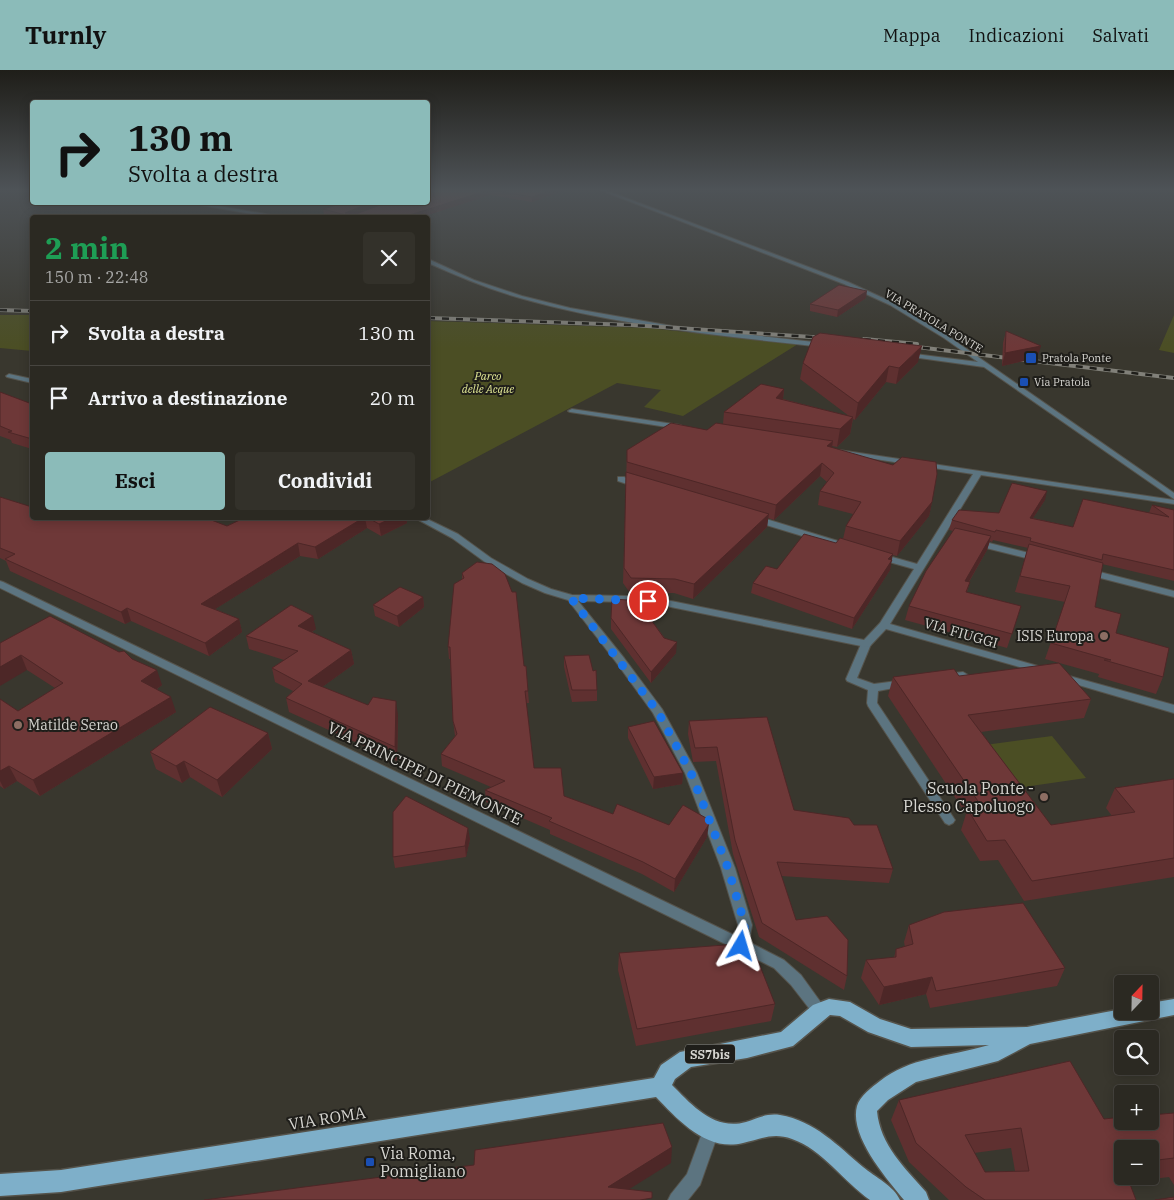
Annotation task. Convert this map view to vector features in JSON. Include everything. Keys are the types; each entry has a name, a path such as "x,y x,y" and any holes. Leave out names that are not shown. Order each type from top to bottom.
{"main road":[{"path":"820,1011 829,1007 843,1008 876,1026 911,1038 1027,1036 1174,1007"},
{"name":"SS7bis","path":"660,1087 668,1072 687,1058 786,1040 820,1011"},
{"path":"918,1200 888,1165 870,1136 866,1122 867,1108 876,1096 887,1087 921,1068 999,1052 1027,1036"},
{"path":"660,1087 696,1121 711,1131 727,1135 746,1132 763,1126 791,1128 817,1141 865,1183 889,1200"},
{"name":"VIA ROMA","path":"0,1185 61,1181 660,1087"}],"street":[{"name":"VIA PRATOLA PONTE","path":"740,243 846,283 892,304 988,365 1174,497"},
{"path":"430,262 454,274 533,299 620,319 691,330 831,346"},
{"path":"902,354 988,365"},
{"path":"9,376 30,381"},
{"path":"572,411 688,429"},
{"path":"833,451 1174,502"},
{"path":"918,681 873,688 851,678 866,644 884,625 920,568 946,534 978,473"},
{"path":"621,479 649,488"},
{"path":"742,515 854,548"},
{"path":"423,520 455,536 488,560 524,581 571,598 630,599 666,603 866,644"},
{"path":"969,541 1044,560"},
{"path":"873,554 920,568"},
{"path":"1081,570 1174,594"},
{"name":"VIA PRINCIPE DI PIEMONTE","path":"0,584 779,964 796,980 820,1011"},
{"path":"571,598 658,712 691,773 728,868 745,925 741,946"},
{"name":"VIA FIUGGI","path":"884,625 1174,709"},
{"path":"936,679 963,675"},
{"path":"873,688 872,704 949,820"},
{"path":"678,1200 694,1179 711,1131"}],"green space":[{"path":"0,315 30,315 30,351 0,348"},
{"path":"1174,315 1174,353 1159,350"},
{"name":"Parco delle Acque","path":"430,321 648,328 798,344 683,416 644,407 661,390 617,383 430,482"},
{"path":"1052,736 1086,778 1017,788 985,745"}],"building":[{"path":"839,285 867,291 838,310 810,304"},
{"path":"1006,331 1041,346 1005,353"},
{"path":"820,333 922,346 899,368 889,366 858,403 803,363 813,337"},
{"path":"761,384 784,389 776,398 853,417 840,429 724,412"},
{"path":"0,392 30,403 30,438 8,432 12,431 0,426"},
{"path":"671,423 707,430 716,423 833,441 827,446 893,465 902,457 936,462 937,474 932,502 900,541 846,526 861,502 820,491 834,473 822,463 776,505 627,462 627,450"},
{"path":"626,472 769,514 694,584 675,579 631,578 624,568"},
{"path":"1012,483 1047,491 1030,518 1073,527 1083,499 1169,517 1152,505 1174,510 1174,570 1103,554 1102,560 1030,541 1031,538 996,530 995,532 952,520 959,510 999,513"},
{"path":"0,497 30,506 30,520 211,520 227,526 240,520 360,520 315,547 298,543 201,604 239,619 205,643 127,608 121,612 5,559 15,554 0,548"},
{"path":"372,520 388,520 379,524"},
{"path":"955,528 991,536 965,581 970,582 966,592 1021,606 1012,634 909,606 926,571"},
{"path":"804,534 836,543 840,538 893,554 888,559 892,560 854,618 753,583 766,566 777,569"},
{"path":"1029,544 1103,563 1095,607 1121,614 1116,633 1169,648 1163,677 1051,643 1070,586 1020,576"},
{"path":"477,562 492,564 505,574 512,592 516,592 524,666 526,666 528,691 525,691 534,768 561,768 564,796 613,814 617,804 669,825 683,805 706,818 709,824 675,879 643,862 549,821 552,818 485,790 505,781 441,754 457,734 453,721 450,647 448,647 454,584 464,578 462,573"},
{"path":"400,587 423,597 397,616 373,605"},
{"path":"612,599 643,601 649,617 664,638 677,642 651,672 611,618"},
{"path":"291,605 313,616 298,626 351,650 308,681 368,705 373,697 396,701 395,747 286,698 302,684 272,668 298,651 246,636"},
{"path":"50,616 119,652 124,651 132,659 157,670 141,681 171,697 33,780 9,766 0,771 0,699 18,711 63,683 21,655 0,667 0,643"},
{"path":"589,655 593,671 596,670 597,690 572,690 564,656"},
{"path":"1059,663 1091,699 968,715 1051,825 1135,812 1115,788 1174,779 1174,858 1032,881 1005,840 987,841 968,810 982,807 893,677 954,669 959,676"},
{"path":"210,707 268,733 217,780 184,761 176,766 150,752"},
{"path":"767,717 794,810 849,818 854,825 877,825 893,869 777,862 796,920 827,916 848,940 847,976 762,923 735,840 717,747 695,748 689,721"},
{"path":"654,721 683,773 654,777 628,727"},
{"path":"406,796 468,828 465,846 393,857 393,812"},
{"path":"1023,903 1065,968 936,991 932,977 884,987 866,960 896,957 896,949 913,944 909,925 944,912"},
{"path":"751,943 775,1004 637,1029 619,953"},
{"path":"1070,1061 1104,1119 1114,1118 1114,1130 1159,1130 1159,1114 1174,1113 1174,1158 1159,1160 1159,1140 1114,1140 1114,1185 1130,1185 1136,1200 985,1200 966,1187 916,1143 899,1100","holes":["1021,1128 1029,1171 985,1172 965,1135"]},
{"path":"663,1123 672,1147 608,1187 652,1192 652,1198 640,1200 204,1200 474,1165 475,1150"},
{"path":"1174,1197 1174,1200 1155,1200"}],"railway":[{"path":"0,310 30,311"},
{"path":"430,318 632,325 827,338"},
{"path":"864,339 917,344"},
{"path":"909,346 1174,378"}],"place":[{"name":"Pratola Ponte","path":"1031,358"},
{"name":"Via Pratola","path":"1024,382"},
{"name":"ISIS Europa","path":"1104,636"},
{"name":"Matilde Serao","path":"18,725"},
{"name":"Scuola Ponte - Plesso Capoluogo","path":"1044,797"},
{"name":"Via Roma, Pomigliano","path":"370,1162"}],"route":[{"path":"648,601 571,598 658,712 691,773 728,868 745,925 741,946"}]}
